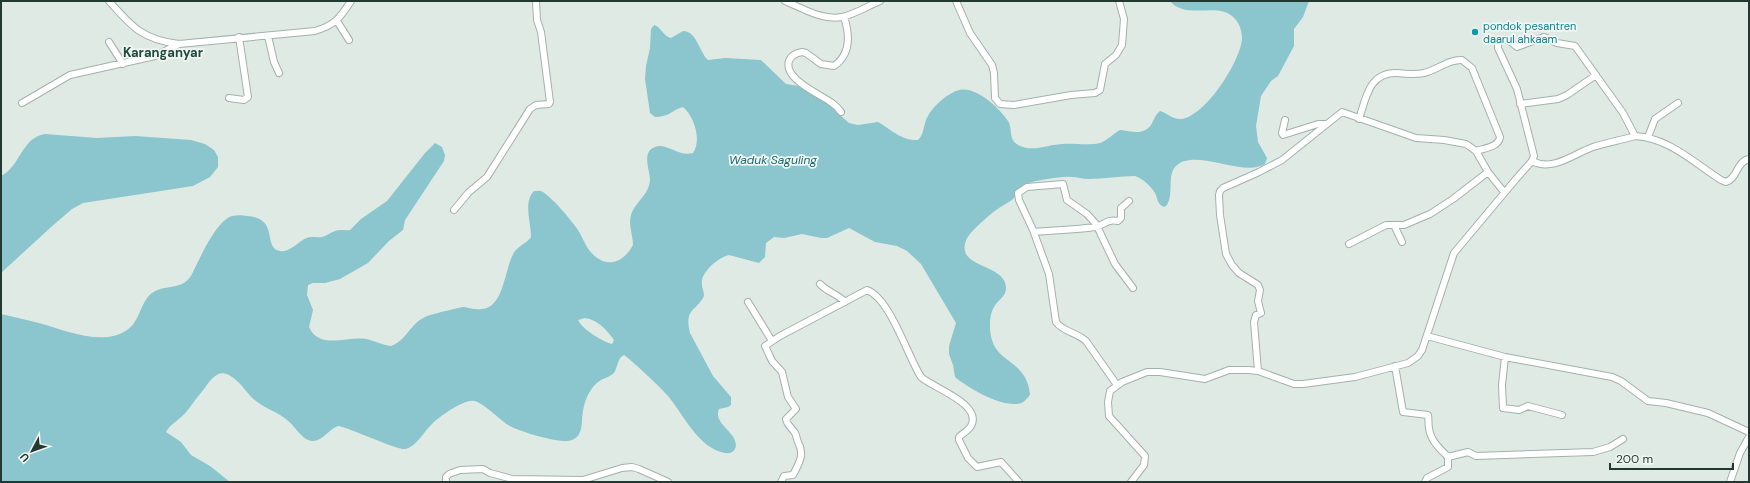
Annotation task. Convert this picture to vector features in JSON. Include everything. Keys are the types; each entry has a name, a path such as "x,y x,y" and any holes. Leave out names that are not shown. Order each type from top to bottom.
{"street":[{"path":"109,1 129,24 139,32 164,41 179,44 239,37 268,36 315,31 328,27 337,21 351,1"},
{"path":"454,210 469,192 487,177 530,109 536,105 549,104 550,102 541,32 537,20 536,1"},
{"path":"785,1 825,17 844,17 880,1"},
{"path":"956,1 968,29 992,65 994,72 995,98 1000,104 1014,106 1071,95 1095,93 1100,90 1106,64 1116,55 1122,44 1124,19 1119,1"},
{"path":"840,112 832,103 802,84 789,71 788,66 794,55 802,52 825,66 834,66 838,63 849,44 844,17"},
{"path":"337,21 349,40"},
{"path":"268,36 274,62 279,73"},
{"path":"229,98 244,100 248,97 239,37"},
{"path":"1131,482 1144,465 1145,456 1109,415 1108,394 1117,385 1128,378 1147,372 1160,372 1205,379 1229,370 1258,371 1294,384 1303,384 1355,377 1408,363 1418,356 1427,336 1454,254 1504,192 1532,161 1534,153 1513,78 1498,48 1498,43 1501,40 1507,39 1517,47 1544,37 1560,44 1573,45 1577,48 1623,113 1635,136"},
{"path":"109,42 123,64"},
{"path":"22,103 70,75 155,56 179,44"},
{"path":"1359,119 1372,84 1380,76 1386,74 1424,73 1455,60 1462,60 1472,68 1500,137 1499,142 1495,145 1476,151"},
{"path":"1520,104 1552,100 1567,95 1596,75"},
{"path":"1648,137 1655,119 1678,103"},
{"path":"1258,371 1254,322 1256,316 1262,312 1258,301 1260,289 1258,284 1238,273 1230,262 1224,245 1219,193 1223,188 1282,160 1342,112 1416,138 1444,140 1466,144 1476,151 1488,172 1504,192"},
{"path":"1284,120 1283,135 1318,124 1326,124"},
{"path":"1532,161 1540,165 1559,162 1593,147 1635,136 1648,137 1671,146 1726,182 1732,179 1740,164 1749,159"},
{"path":"1349,244 1386,225 1404,226 1430,214 1453,199 1488,172"},
{"path":"1117,385 1086,341 1080,335 1063,328 1056,322 1049,274 1034,232 1019,200 1018,193 1027,187 1060,183 1064,185 1068,201 1087,214 1098,226 1115,264 1134,288"},
{"path":"1034,232 1098,226 1110,220 1117,221 1120,220 1121,208 1128,201"},
{"path":"1394,225 1402,242"},
{"path":"820,284 824,289 841,297 845,302"},
{"path":"781,482 784,476 793,475 801,461 801,452 797,435 788,425 786,419 796,409 788,397 780,368 773,362 765,348 766,344 864,291 869,291 877,298 892,318 921,377 929,383 954,395 966,406 972,416 972,424 970,429 959,438 968,458 977,467 1001,462 1019,482"},
{"path":"748,302 772,341"},
{"path":"1427,336 1505,357 1612,376 1648,401 1666,403 1708,413 1749,432"},
{"path":"1505,357 1502,385 1504,408 1519,410 1528,406 1562,414"},
{"path":"1395,366 1403,412 1428,415 1428,427 1431,436 1440,450 1448,457 1448,467 1427,478 1425,482"},
{"path":"1730,482 1740,453 1749,437"},
{"path":"1448,457 1468,452 1477,456 1593,452 1610,448 1623,439"},
{"path":"446,482 446,477 449,474 470,469 484,469 488,473 512,479 583,480 628,467 639,468 668,482"}],"water":[{"name":"Waduk Saguling","path":"1170,1 1309,1 1303,17 1294,29 1294,46 1278,76 1271,81 1261,96 1256,126 1258,142 1267,158 1265,164 1256,167 1244,167 1206,161 1183,161 1175,167 1173,171 1171,176 1169,201 1164,207 1159,203 1155,193 1149,185 1135,176 1089,179 1067,177 1035,182 1026,184 1012,200 976,227 965,242 965,251 973,261 1000,275 1004,280 1006,290 1004,295 992,310 990,332 995,348 1024,375 1028,384 1030,395 1025,401 1014,404 996,400 968,387 955,377 949,354 949,346 956,323 921,264 907,251 897,246 875,242 849,228 827,238 802,234 784,238 774,237 766,243 765,257 759,263 729,255 712,264 703,276 702,282 704,296 690,315 690,333 713,376 731,397 731,405 719,409 718,415 719,420 734,438 736,443 735,449 730,453 715,450 699,438 668,396 624,355 619,360 614,373 601,380 591,390 584,407 580,432 576,438 572,440 559,441 513,428 478,402 470,401 458,406 440,417 429,427 414,445 406,449 394,447 338,426 319,440 312,441 305,438 283,417 256,401 231,376 222,373 218,374 211,380 185,414 166,432 181,442 191,455 210,466 230,482 1,482 1,314 83,336 106,337 117,335 127,330 135,322 145,301 152,293 163,288 180,285 189,278 214,232 226,219 232,216 238,215 257,218 264,222 272,245 275,249 280,251 291,249 309,237 326,236 337,230 350,230 361,219 387,201 425,153 435,143 442,147 445,155 444,161 405,220 403,230 389,241 368,263 340,279 308,285 307,295 313,310 309,327 319,338 326,340 366,339 391,346 401,340 415,324 425,317 461,307 482,309 490,307 500,294 511,258 515,251 531,237 528,206 534,191 543,192 552,199 568,217 589,250 595,256 607,262 612,262 624,257 633,245 630,222 631,215 645,194 649,185 650,180 647,162 648,153 655,147 663,146 682,153 693,153 697,142 696,128 687,111 683,107 660,117 655,117 650,113 645,79 650,48 651,29 654,25 671,38 683,31 692,34 708,60 725,58 761,60 786,84 799,86 819,99 827,101 849,123 858,125 878,122 906,139 918,140 920,138 928,116 943,99 956,91 963,89 970,90 978,93 992,103 1004,115 1008,121 1015,143 1023,147 1035,148 1058,144 1100,143 1120,130 1137,132 1144,131 1151,125 1160,111 1175,118 1182,119 1201,108 1220,86 1235,61 1242,39 1241,31 1235,19 1229,14 1221,11 1185,10 1177,7","holes":["585,318 598,323 608,332 614,340 612,344 593,335 580,324 578,320"]},
{"path":"45,134 97,138 135,136 191,140 205,144 214,150 218,157 218,167 210,177 193,186 83,203 72,209 1,273 1,176 13,166 31,141"}],"place":[{"name":"pondok pesantren daarul ahkaam","path":"1475,32"}],"district":[{"name":"Karanganyar","path":"163,52"}]}
